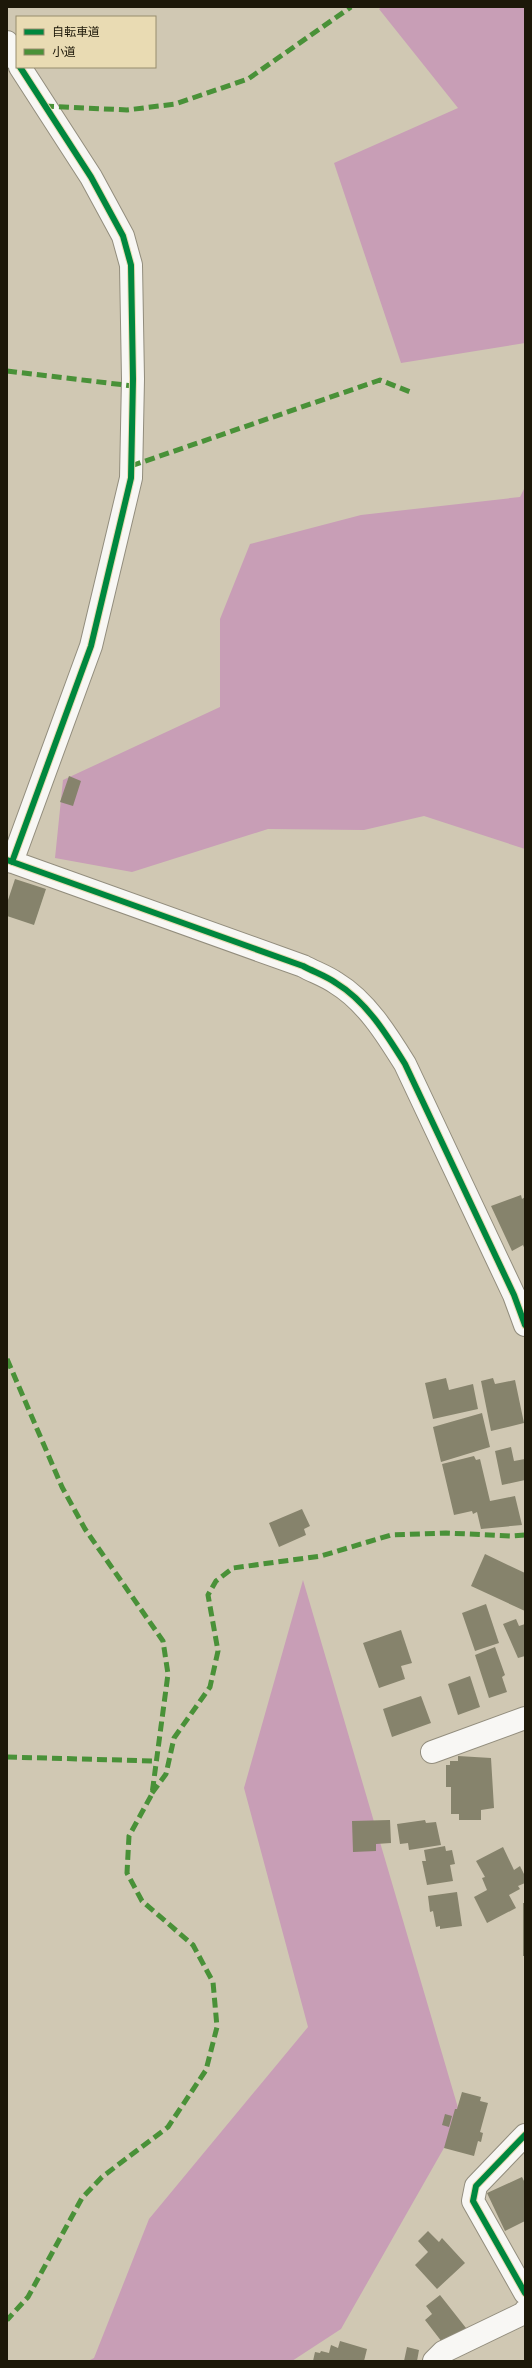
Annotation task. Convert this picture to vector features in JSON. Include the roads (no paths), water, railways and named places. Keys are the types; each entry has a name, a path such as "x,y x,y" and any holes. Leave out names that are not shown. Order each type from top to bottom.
{"street":[{"path":"7,42 16,58"},
{"path":"21,68 91,177 123,236 131,265 133,378 131,478 91,646 9,861 303,966 337,983 362,1006 387,1034 406,1064 514,1296 525,1325"},
{"path":"432,1752 525,1718"},
{"path":"525,2135 476,2186 473,2201 525,2294"},
{"path":"434,2361 442,2352 524,2313 525,2311"}]}
